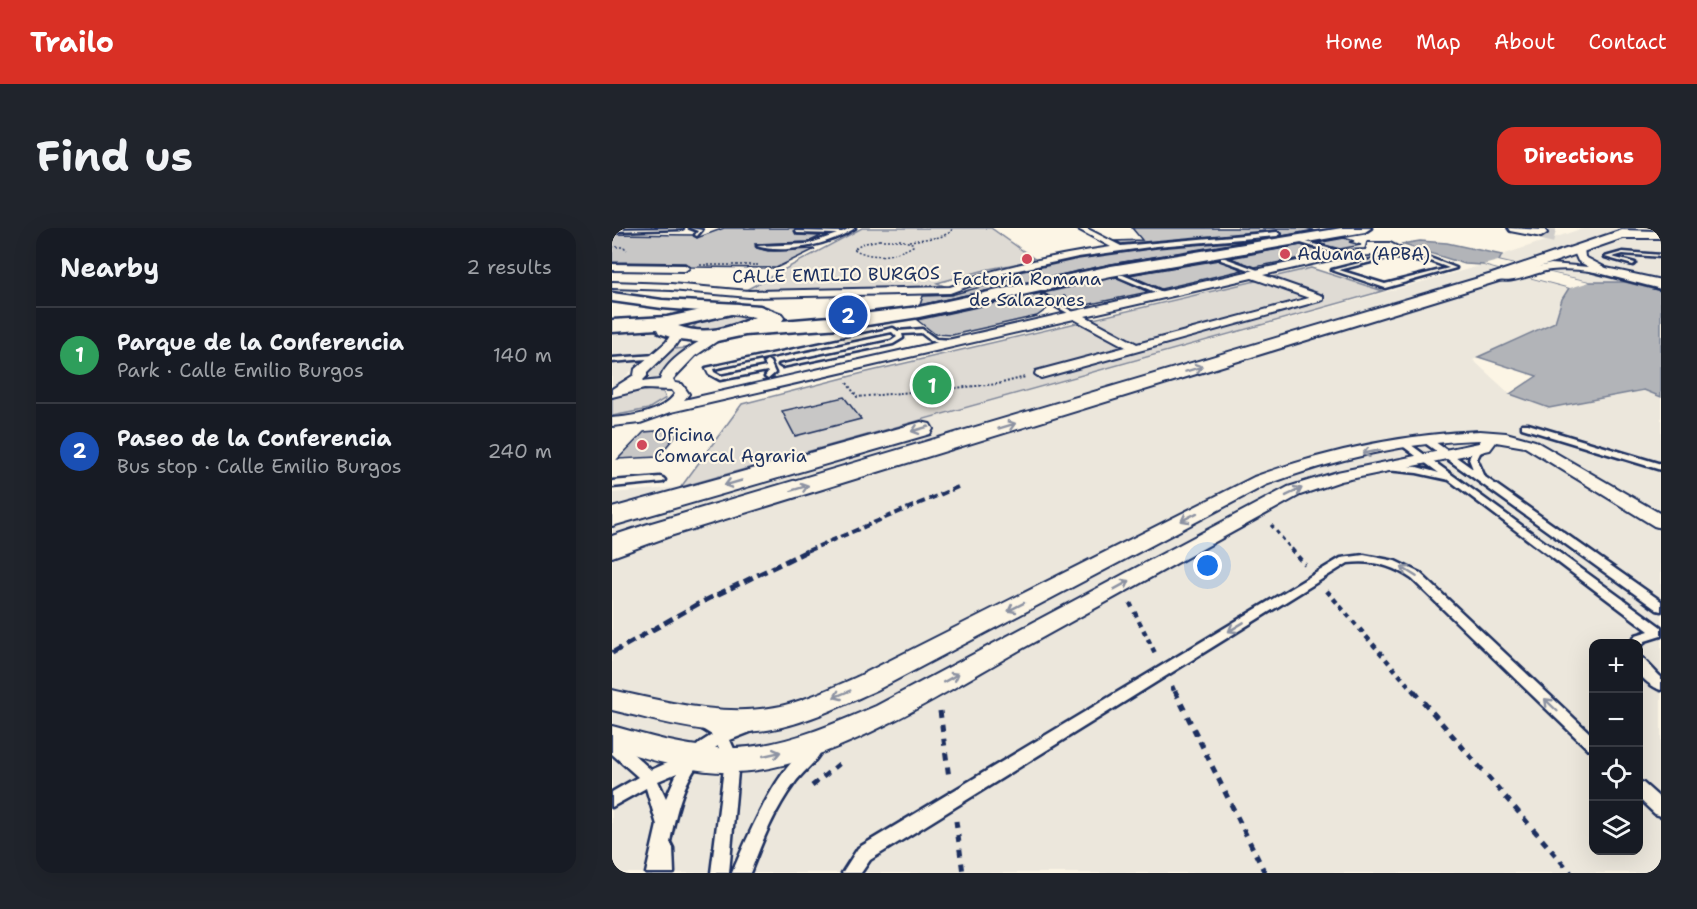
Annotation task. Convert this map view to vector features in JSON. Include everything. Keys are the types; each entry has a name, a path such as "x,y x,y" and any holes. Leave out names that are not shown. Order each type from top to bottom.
{"highway":[{"path":"686,321 689,336 720,335 740,330 879,318 941,308 1276,237 1352,228"},
{"path":"1276,237 1365,228"},
{"path":"613,327 686,321 739,309 789,320 824,321 990,297"},
{"path":"740,330 760,320 762,317 759,312"}],"main road":[{"path":"980,412 1545,239 1600,228"},
{"path":"1520,229 1565,247 1613,228"},
{"path":"1631,228 1659,235"},
{"path":"612,547 659,530 1497,277 1622,234 1659,235"},
{"path":"612,517 945,422"}],"street":[{"path":"1080,228 1118,247"},
{"path":"1258,228 1276,237"},
{"path":"1092,233 1108,230"},
{"name":"CALLE EMILIO BURGOS","path":"612,285 671,287 749,294 950,290 960,288 963,283 1016,266 1118,247 1178,239 1276,237"},
{"path":"1178,239 1198,255"},
{"path":"614,390 651,384 675,388 715,389 766,377 838,369 1343,254 1369,246 1385,244 1395,250"},
{"path":"1369,246 1378,251"},
{"path":"1354,251 1395,250"},
{"path":"1581,250 1579,254 1581,260 1598,270"},
{"path":"612,267 685,268"},
{"path":"1497,277 1516,276 1551,267 1598,270 1661,285"},
{"path":"1041,374 1319,298 1256,273"},
{"path":"612,297 686,321 676,338 640,372 641,376 631,384 614,390"},
{"path":"1075,315 1136,348"},
{"path":"665,409 680,399 675,388 666,379 695,348 720,335"},
{"path":"612,422 642,417 766,377 784,369 900,354"},
{"path":"612,700 698,720 733,723 767,719 803,711 868,683 1260,481 1297,467 1510,439 1530,444 1661,522"},
{"path":"612,737 693,758 732,760 751,759 785,751 837,735 896,708 1294,491 1337,477 1383,468 1427,450"}],"lane":[{"path":"612,230 681,228"},
{"path":"692,228 700,231 697,235"},
{"path":"759,246 812,246 824,243 853,228"},
{"path":"1506,228 1520,229"},
{"path":"797,232 843,233"},
{"path":"1304,243 1343,254"},
{"path":"1395,250 1428,260 1454,268 1385,286 1334,270 1391,256 1428,260"},
{"path":"1624,269 1604,261 1607,257 1623,252 1661,256"},
{"path":"1607,257 1633,264"},
{"path":"1223,259 1256,273"},
{"path":"1121,276 1164,294"},
{"path":"1043,297 1075,315"},
{"path":"764,357 766,377 720,378 711,373 709,368 764,357 776,354 893,330 900,338 893,342 784,369 776,354"},
{"path":"897,333 922,331 934,341 953,342"},
{"path":"612,360 656,357"},
{"path":"1525,426 1661,467"},
{"path":"1483,480 1473,459 1476,452 1488,443"},
{"path":"1427,450 1483,480 1661,607"},
{"path":"1427,450 1461,485 1660,632"},
{"path":"1383,468 1417,470 1461,485"},
{"path":"612,484 660,480"},
{"path":"851,873 864,854 1345,560 1358,558 1389,562 1416,576 1589,741"},
{"path":"1640,639 1660,632"},
{"path":"1643,668 1661,685"},
{"path":"655,873 665,823 681,780 693,758 705,746 721,737 767,719"},
{"path":"698,720 720,733 732,760 720,873"},
{"path":"741,873 753,842 780,790 801,762 837,735"},
{"path":"612,746 635,761 654,784 665,823 665,873"},
{"path":"612,800 649,778 693,758"},
{"path":"1643,793 1661,809"}],"path":[{"path":"909,241 914,244 911,248 889,254 868,254 854,249 861,244 879,240 909,241 940,237 951,232 952,228"},
{"path":"612,247 624,247 627,250"},
{"path":"685,268 708,263 760,266"},
{"path":"838,369 857,397 998,384 1041,374"},
{"path":"1260,530 1280,519"},
{"path":"1270,525 1570,873"},
{"path":"1120,608 1140,596"},
{"path":"1130,602 1265,873"},
{"path":"929,713 940,707"},
{"path":"809,788 846,759"}],"shaded area":[{"path":"862,228 991,228 1036,260 989,269 937,283 949,288 744,291"},
{"path":"1584,228 1661,228 1661,291 1625,282 1590,282 1562,299 1555,322 1473,360 1510,394 1549,408 1644,390 1661,397 1661,873 612,873 612,493 681,487 1498,261 1502,255"},
{"path":"1420,241 1447,243 1502,255 1499,261 1590,282 1625,282 1661,291 1661,397 1644,390 1549,408 1510,394 1537,376 1478,357 1555,322 1562,299 1569,288 1483,265 1465,264 1401,244"},
{"path":"1311,268 1383,291 681,487 742,404 863,373"},
{"path":"723,315 737,315 745,320 734,326 712,331 693,327 701,320"},
{"path":"654,330 671,334 612,389 612,331"},
{"path":"687,348 656,381 637,383 674,349"},
{"path":"649,390 663,392 666,398 648,409 612,416 612,398"}],"pier":[{"path":"1498,261 1590,282 1570,288 1483,265"}],"building":[{"path":"724,228 834,228 795,229 797,235 821,236 808,242 755,244 757,248 768,251 815,249 776,268 691,267 685,263 612,262 612,234 693,235 697,238"},
{"path":"1132,228 1306,228 1314,230 1282,236 1282,232 1277,230 1121,244 1116,241 1142,240"},
{"path":"1344,238 1361,245 1340,249 1317,243"},
{"path":"1254,240 1111,264 920,305 923,296 951,295 1020,276 1014,273 1078,259 1157,248"},
{"name":"Aduana (APBA)","path":"1301,245 1325,253 1255,267 1230,258"},
{"path":"1219,260 1243,270 1161,289 1129,275"},
{"path":"1117,277 1148,292 1081,306 1064,296 1058,301 1043,293"},
{"path":"1042,293 1039,299 1051,306 1037,316 952,335 935,334 917,320"},
{"path":"844,397 861,419 795,436 782,411"},
{"name":"Oficina Comarcal Agraria","path":"681,429 658,457 618,459 644,432"}],"tunnel":[{"path":"1541,233 1555,236"}],"railway":[{"path":"807,551 958,487"},
{"path":"612,653 696,605 811,549"}],"place":[{"name":"Aduana (APBA)","path":"1285,254"},
{"name":"Factoria Romana de Salazones","path":"1027,259"},
{"name":"Paseo de la Conferencia","path":"848,315"},
{"name":"Parque de la Conferencia","path":"932,385"},
{"name":"Oficina Comarcal Agraria","path":"642,445"}]}
